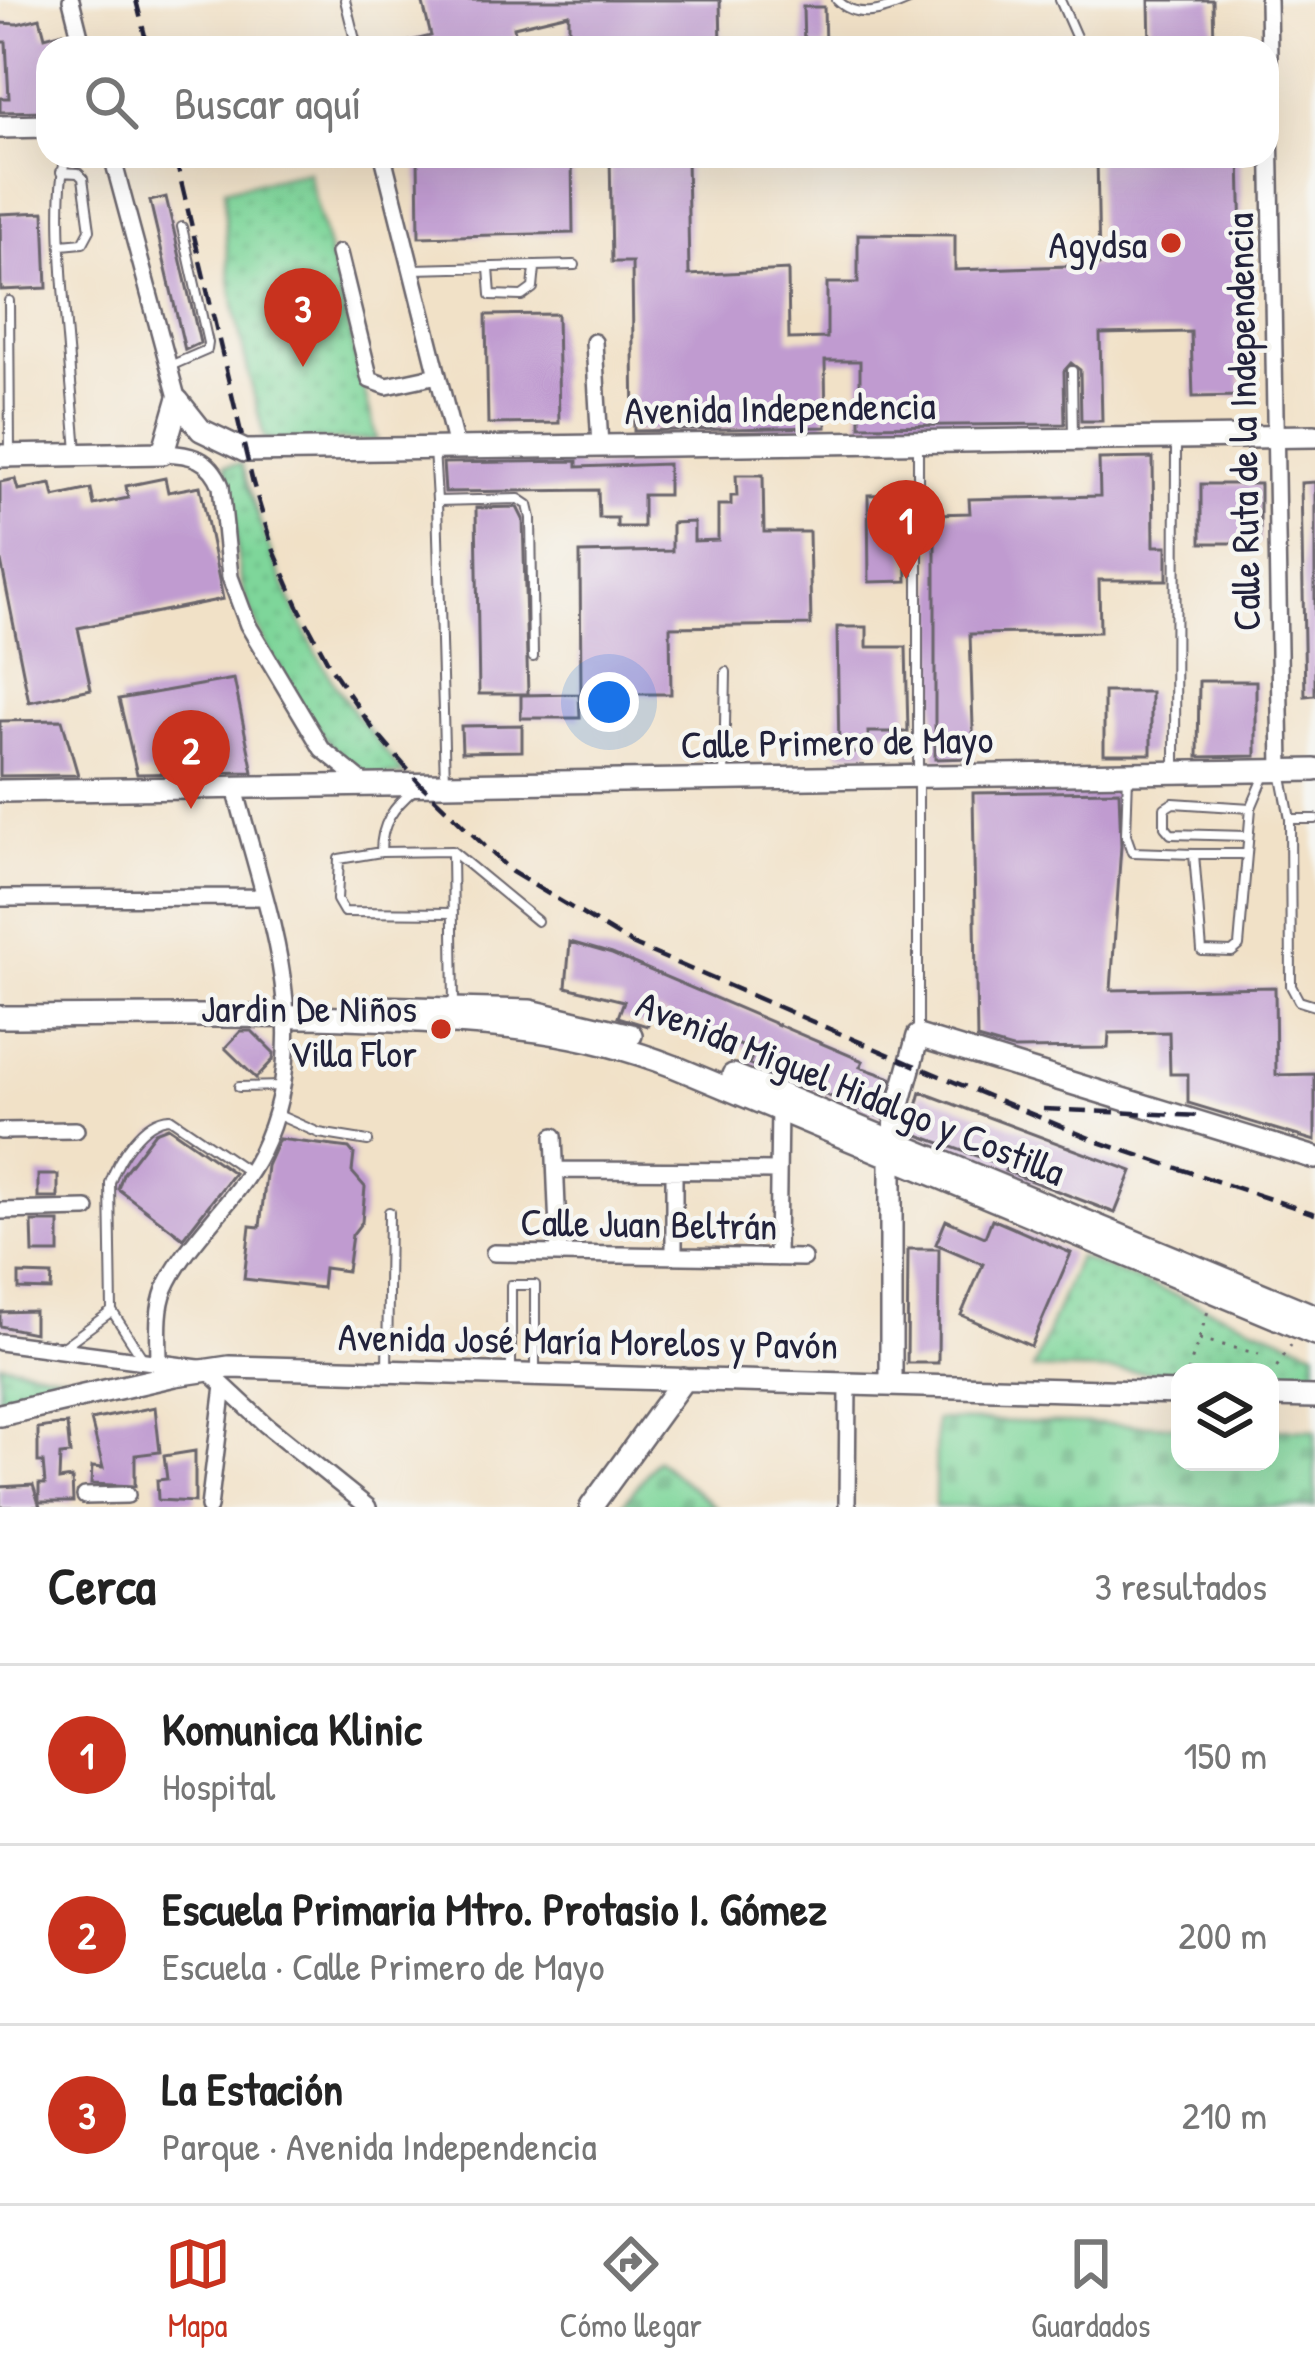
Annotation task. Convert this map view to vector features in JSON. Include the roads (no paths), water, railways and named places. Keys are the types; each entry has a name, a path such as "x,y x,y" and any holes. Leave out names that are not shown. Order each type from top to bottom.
{"main road":[{"path":"0,127 36,126"},
{"name":"Avenida Independencia","path":"178,400 201,430 245,451 1315,436"},
{"path":"5,455 173,453 178,400"},
{"name":"Calle Primero de Mayo","path":"0,790 1315,770"},
{"name":"Avenida Miguel Hidalgo y Costilla","path":"342,1016 381,1006 454,1006 530,1011 592,1022 778,1110"},
{"name":"Avenida Miguel Hidalgo y Costilla","path":"0,1017 342,1016 502,1024 588,1038 633,1050 1315,1316"},
{"path":"891,1383 891,1149 918,1036 1315,1158"},
{"name":"Avenida Miguel Hidalgo y Costilla","path":"1074,1225 1305,1337"},
{"name":"Avenida José María Morelos y Pavón","path":"0,1415 206,1369 1171,1393"},
{"path":"591,1507 684,1379"},
{"path":"1279,1396 1315,1397"}],"street":[{"path":"71,0 80,36"},
{"name":"Calle Ruta de la Independencia","path":"1268,0 1268,36"},
{"path":"115,168 178,400"},
{"path":"386,168 438,375 445,447"},
{"name":"Calle Ruta de la Independencia","path":"1270,168 1274,770"},
{"path":"339,253 370,380 387,386 438,375"},
{"path":"594,342 600,446"},
{"path":"173,453 206,463 221,486 230,577 248,625 322,749 365,784"},
{"path":"152,1362 164,1291 250,1172 285,1086 289,1015 236,788"},
{"path":"0,898 263,897"},
{"path":"777,1258 778,1110"},
{"path":"0,1131 76,1130"},
{"path":"554,1136 559,1254"},
{"path":"556,1170 778,1172"},
{"path":"674,1171 674,1256"},
{"path":"0,1211 88,1209"},
{"name":"Calle Juan Beltrán","path":"494,1253 803,1258"},
{"path":"0,1342 206,1369 266,1426 368,1507"},
{"path":"847,1507 848,1383"},
{"path":"209,1507 224,1386"},
{"path":"86,1494 128,1496"}],"lane":[{"path":"345,0 353,36"},
{"path":"836,0 862,13 909,0"},
{"path":"1060,0 1076,36"},
{"path":"62,168 62,245 77,454"},
{"path":"61,172 83,178 90,230 82,242 62,245"},
{"path":"169,367 198,357 208,343 182,227"},
{"path":"412,269 574,266"},
{"path":"489,268 490,295 517,297 533,288 535,267"},
{"path":"5,455 9,301"},
{"path":"1072,371 1072,440"},
{"path":"1175,772 1176,439"},
{"path":"918,442 918,1036"},
{"path":"445,447 437,501 445,783"},
{"path":"437,501 520,499 528,505 533,657"},
{"path":"724,779 726,673"},
{"path":"1194,854 1199,945 1208,953 1232,952 1239,946 1251,808 1274,770"},
{"path":"1274,770 1290,819 1291,986 1299,1001 1315,1006"},
{"path":"1128,772 1126,835 1132,852 1244,854"},
{"path":"381,852 388,817 421,784"},
{"path":"1246,836 1172,834 1165,827 1165,808 1173,803 1251,808"},
{"path":"1290,819 1315,819"},
{"path":"452,851 454,1006"},
{"path":"453,913 350,913 340,909 339,859 381,852 452,851 537,921"},
{"path":"239,1087 285,1086"},
{"path":"276,1114 320,1133 368,1142"},
{"path":"152,1362 122,1333 112,1312 111,1177 146,1126 157,1119 178,1120 250,1172"},
{"path":"388,1372 389,1212"},
{"path":"511,1375 511,1285 535,1285 535,1376"},
{"path":"57,1349 112,1312"}],"railway":[{"path":"136,0 145,36"},
{"path":"178,168 253,483 272,546 298,606 331,668 373,729 420,784 512,872 632,944 911,1064 1099,1142 1315,1214"},
{"path":"1043,1109 1200,1116"}],"place":[{"name":"Agydsa","path":"1171,243"},
{"name":"La Estación","path":"303,367"},
{"name":"Komunica Klinic","path":"906,579"},
{"name":"Escuela Primaria Mtro. Protasio I. Gómez","path":"191,809"},
{"name":"Jardin De Niños Villa Flor","path":"441,1029"}]}
